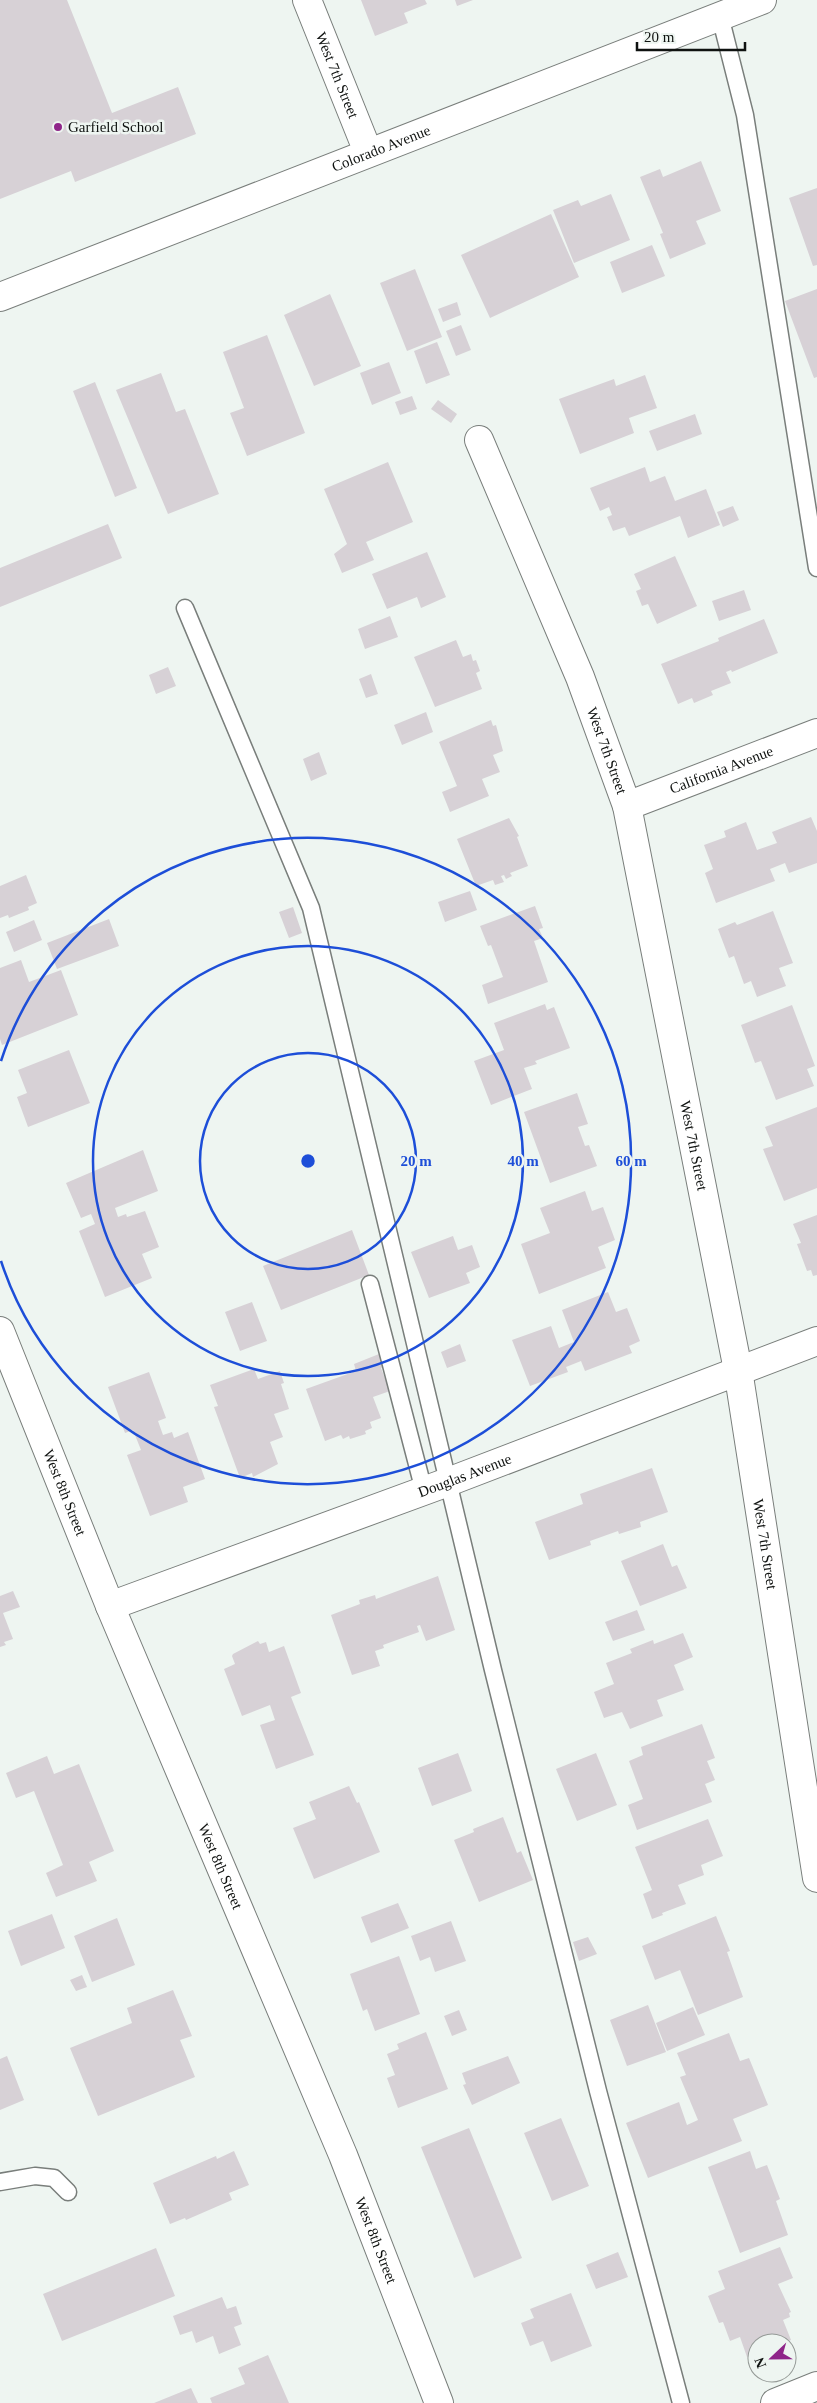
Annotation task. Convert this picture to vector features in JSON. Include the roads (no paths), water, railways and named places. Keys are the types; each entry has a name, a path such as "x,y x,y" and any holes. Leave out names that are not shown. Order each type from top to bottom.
{"street":[{"name":"West 7th Street","path":"307,0 368,152"},
{"name":"Colorado Avenue","path":"0,297 762,0"},
{"name":"West 7th Street","path":"478,440 580,677 627,806 738,1370 817,1878"},
{"name":"California Avenue","path":"627,806 817,733"},
{"name":"West 8th Street","path":"0,1331 110,1606 342,2156 439,2403"},
{"name":"Douglas Avenue","path":"110,1606 436,1486 817,1341"},
{"path":"775,2403 817,2386"}],"lane":[{"path":"720,16 745,115 817,568"},
{"path":"185,608 311,908 436,1486 681,2403"},
{"path":"370,1284 436,1486"},
{"path":"0,2182 36,2176 54,2178 68,2192"}],"place":[{"name":"Garfield School","path":"58,127"}]}
